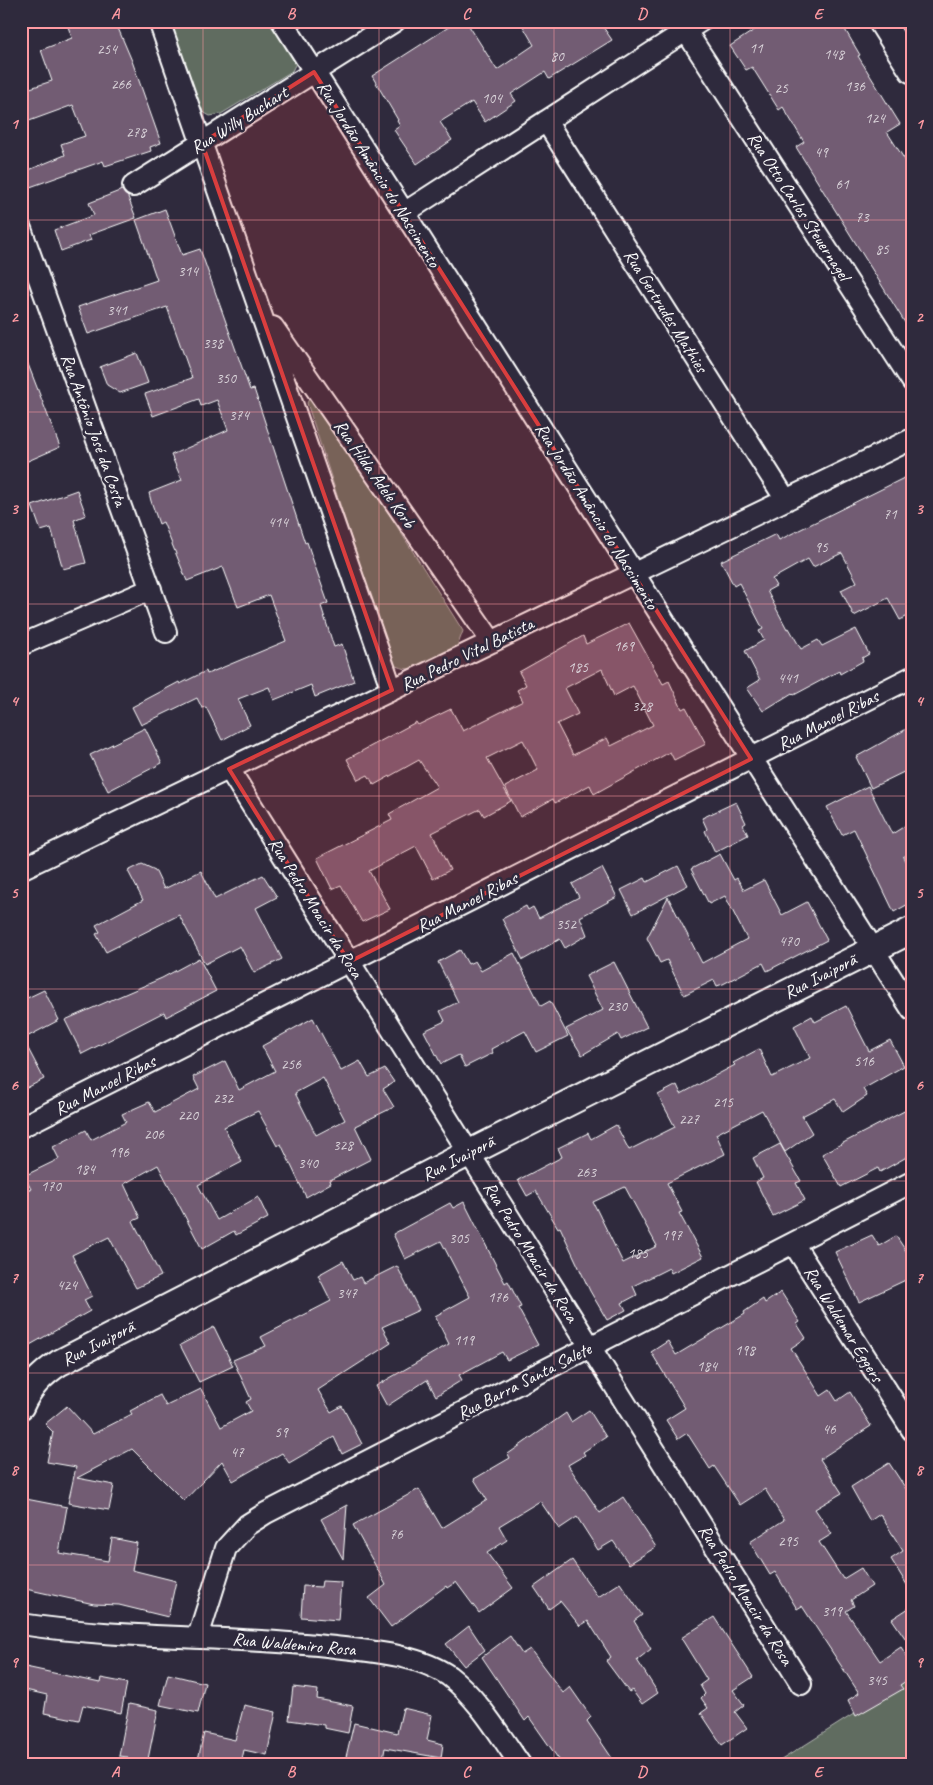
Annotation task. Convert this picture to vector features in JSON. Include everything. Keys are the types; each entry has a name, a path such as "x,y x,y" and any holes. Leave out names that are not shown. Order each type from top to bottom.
{"street":[{"path":"159,21 392,690"},
{"name":"Rua Jordão Amâncio do Nascimento","path":"282,21 912,1010"},
{"name":"Rua Willy Buchart","path":"133,186 395,21"},
{"path":"881,21 912,70"},
{"path":"404,213 693,26"},
{"name":"Rua Otto Carlos Steuernagel","path":"693,26 912,381"},
{"name":"Rua Gertrudes Mathies","path":"546,122 786,500"},
{"name":"Rua Antônio José da Costa","path":"22,234 166,632"},
{"name":"Rua Hilda Adele Korb","path":"259,307 492,642"},
{"name":"Rua Pedro Vital Batista","path":"21,869 912,439"},
{"path":"21,645 151,589"},
{"name":"Rua Manoel Ribas","path":"21,1127 912,678"},
{"name":"Rua Pedro Moacir da Rosa","path":"229,768 801,1684"},
{"name":"Rua Ivaiporã","path":"21,1406 36,1381 44,1372 59,1363 469,1153 912,930"},
{"name":"Rua Barra Santa Salete","path":"198,1637 226,1548 247,1525 266,1513 912,1182"},
{"name":"Rua Waldemar Eggers","path":"793,1243 912,1430"},
{"name":"Rua Waldemiro Rosa","path":"21,1624 71,1630 342,1648 378,1652 424,1664 448,1675 467,1693 520,1764"}],"highlighted area":[{"path":"314,72 751,759 349,962 229,769 392,690 202,143"}],"green space":[{"path":"169,21 274,21 297,61 292,71 221,114 210,116 201,111"},
{"path":"310,397 316,398 463,631 457,647 426,665 410,669 392,664 307,403"},
{"path":"912,1677 912,1764 775,1764"}],"building":[{"path":"66,21 115,21 132,61 161,143 150,147 151,151 105,166 103,161 30,187 24,172 65,155 61,144 85,136 73,105 21,124 21,91 52,81 41,50 72,38"},
{"path":"458,21 466,21 497,70 534,45 520,21 599,21 612,40 549,79 545,72 511,94 516,101 485,122 472,102 440,122 452,140 417,164 394,130 400,126 398,120 372,76"},
{"path":"768,21 840,21 860,55 858,56 900,124 887,132 912,171 912,334 796,147 804,142 783,107 779,110 752,67 746,70 730,46"},
{"path":"122,190 128,197 136,218 89,235 91,240 61,251 54,230 94,215 89,203"},
{"path":"165,209 182,255 200,249 250,390 254,389 305,543 307,542 328,603 321,606 334,647 342,644 354,681 315,697 311,685 274,700 269,687 238,699 250,725 222,740 206,707 202,708 197,698 141,725 132,707 179,682 180,684 206,671 207,674 286,641 269,595 238,607 223,567 187,581 163,522 159,524 151,501 149,493 182,480 171,455 228,430 217,400 201,406 199,399 153,416 145,394 192,378 167,307 88,334 78,307 157,280 136,220"},
{"path":"21,346 60,447 21,464"},
{"path":"137,353 148,383 120,393 107,385 100,367"},
{"path":"912,474 912,614 900,620 888,598 854,616 841,590 857,582 842,553 813,567 808,559 772,579 776,586 767,591 787,629 789,628 801,649 818,640 822,646 856,629 869,654 862,658 863,661 840,674 839,671 794,695 792,693 763,711 747,688 760,680 745,651 764,640 759,631 763,629 739,583 734,586 721,561 776,534 779,540"},
{"path":"77,490 86,515 74,520 86,563 63,569 51,528 41,531 32,506"},
{"path":"629,623 663,684 669,681 682,709 686,707 706,744 674,760 670,752 594,794 590,785 555,803 553,799 520,817 505,787 538,770 523,740 487,758 511,801 484,816 480,809 432,833 450,870 433,879 416,846 369,871 390,909 362,922 341,885 332,889 317,858 392,820 389,814 437,787 419,760 374,785 368,775 358,780 347,759 416,722 418,725 451,709 463,731 523,701 517,690 526,685 519,672 583,636 586,644","holes":["602,669 614,696 633,686 653,725 611,746 607,738 573,755 557,724 578,714 565,688"]},
{"path":"912,726 912,768 871,788 856,757"},
{"path":"145,728 162,763 108,791 90,755"},
{"path":"868,786 892,834 905,826 912,840 912,852 903,857 912,874 912,902 894,912 854,829 842,835 827,807"},
{"path":"736,802 746,823 743,825 748,835 715,852 705,831 707,829 702,818"},
{"path":"720,854 734,880 737,878 744,890 764,880 782,915 807,902 827,940 767,971 763,963 723,984 717,986 714,980 684,995 667,960 660,963 647,938 668,897 702,963 747,939 725,896 709,904 691,869"},
{"path":"142,864 155,870 164,889 201,871 215,899 263,875 277,897 256,908 282,959 254,973 240,946 205,964 179,915 106,952 96,934 100,932 96,925 143,900 128,871"},
{"path":"678,866 688,885 633,914 621,890 645,878 647,882"},
{"path":"602,868 617,897 580,917 587,935 565,948 560,939 523,960 502,919 526,906 528,910 533,907 539,918 579,897 572,884"},
{"path":"460,950 468,964 475,961 481,971 514,953 541,1006 550,1001 568,1036 536,1052 525,1031 491,1049 493,1053 465,1067 459,1055 441,1064 424,1031 445,1021 440,1011 458,1002 438,962"},
{"path":"199,958 216,991 166,1017 164,1012 82,1054 65,1020 162,978"},
{"path":"614,962 647,1027 621,1040 618,1034 582,1055 566,1029 603,1010 586,976"},
{"path":"44,990 59,1020 23,1039 44,1079 21,1091 21,1001"},
{"path":"846,1006 869,1051 890,1040 904,1066 863,1089 867,1096 843,1112 835,1099 802,1116 812,1133 785,1152 762,1110 716,1134 725,1154 667,1183 682,1212 679,1213 703,1257 671,1273 669,1268 633,1286 637,1295 622,1303 626,1310 607,1320 590,1291 560,1227 558,1228 536,1191 527,1196 518,1180 562,1157 558,1148 588,1133 591,1139 616,1125 629,1150 675,1127 658,1095 677,1085 681,1094 735,1065 733,1063 759,1049 772,1077 810,1058 794,1026 812,1016 815,1022","holes":["625,1187 657,1246 623,1263 593,1202"]},
{"path":"313,1018 341,1071 360,1061 369,1077 385,1069 394,1082 383,1089 394,1107 355,1126 371,1159 330,1180 331,1183 306,1197 281,1144 277,1146 258,1111 224,1127 242,1162 198,1185 217,1220 258,1197 268,1218 236,1235 234,1231 202,1249 158,1165 124,1184 140,1218 133,1221 161,1276 136,1288 109,1237 72,1255 92,1296 84,1300 90,1311 21,1350 21,1193 31,1189 24,1176 59,1159 53,1147 86,1130 91,1140 126,1122 122,1114 149,1102 155,1112 199,1089 193,1077 225,1061 239,1090 275,1071 262,1046","holes":["323,1078 345,1120 316,1135 295,1093"]},
{"path":"912,1107 912,1154 880,1172 878,1168 841,1187 822,1154"},
{"path":"780,1144 801,1181 796,1183 805,1200 773,1216 756,1182 763,1178 753,1158"},
{"path":"464,1202 505,1283 508,1281 521,1307 518,1308 538,1345 507,1360 502,1352 459,1375 462,1380 436,1396 427,1380 387,1406 376,1386 449,1344 435,1316 470,1297 441,1241 405,1259 393,1234 450,1203 453,1208"},
{"path":"872,1235 879,1246 896,1236 912,1260 912,1277 859,1302 835,1252"},
{"path":"343,1261 353,1280 360,1277 363,1283 397,1266 419,1310 382,1327 391,1343 318,1390 331,1412 342,1406 362,1444 342,1454 334,1437 289,1463 282,1453 233,1481 222,1461 184,1501 132,1449 77,1478 114,1485 109,1510 68,1503 76,1467 47,1462 53,1432 45,1424 67,1406 93,1434 132,1414 130,1411 160,1395 166,1406 201,1389 221,1427 251,1411 246,1402 251,1399 233,1360 266,1346 261,1337 331,1301 318,1275"},
{"path":"781,1292 800,1322 797,1324 806,1338 791,1348 821,1396 830,1390 837,1401 850,1392 871,1426 820,1459 842,1493 815,1509 832,1534 819,1542 843,1579 861,1568 872,1586 851,1600 854,1606 846,1611 880,1661 901,1647 912,1664 912,1677 900,1685 903,1689 856,1716 848,1700 859,1693 802,1606 797,1609 775,1572 770,1575 750,1542 784,1520 765,1489 740,1505 714,1466 710,1469 687,1433 678,1439 666,1420 685,1408 651,1352 668,1341 676,1355 745,1314 744,1312 763,1299 765,1303"},
{"path":"214,1327 233,1366 199,1382 180,1345"},
{"path":"589,1410 606,1437 583,1452 585,1455 568,1465 600,1513 623,1497 656,1547 629,1564 613,1541 598,1550 577,1517 559,1529 540,1501 499,1526 507,1540 487,1553 513,1588 479,1613 456,1582 447,1588 446,1586 391,1627 369,1598 386,1585 353,1525 419,1489 442,1528 487,1500 474,1479 510,1458 508,1454 566,1413 571,1422"},
{"path":"889,1463 912,1498 912,1593 891,1559 903,1551 880,1514 870,1521 851,1487"},
{"path":"21,1498 67,1507 59,1553 108,1561 112,1538 137,1543 132,1570 176,1581 168,1617 119,1605 94,1604 21,1588 21,1540 26,1517 21,1516"},
{"path":"347,1505 343,1559 321,1519"},
{"path":"572,1560 598,1597 620,1583 642,1615 634,1621 651,1649 637,1660 658,1693 642,1704 632,1690 629,1692 606,1661 611,1657 588,1621 580,1626 560,1601 549,1609 534,1587"},
{"path":"322,1581 341,1582 338,1620 301,1617 303,1586 321,1587"},
{"path":"912,1606 912,1648 892,1619"},
{"path":"714,1617 753,1677 733,1690 744,1705 735,1712 747,1728 722,1745 701,1713 708,1708 701,1698 705,1694 700,1685 707,1680 681,1638"},
{"path":"469,1626 485,1650 464,1666 446,1644"},
{"path":"510,1636 522,1654 530,1649 563,1693 570,1687 591,1717 587,1721 616,1764 562,1764 529,1717 525,1721 482,1657"},
{"path":"21,1666 100,1683 101,1678 127,1683 121,1713 83,1705 79,1720 44,1713 47,1695 21,1689"},
{"path":"168,1674 205,1683 198,1713 160,1705"},
{"path":"293,1687 318,1690 317,1699 353,1706 348,1733 324,1728 324,1725 289,1720"},
{"path":"129,1704 158,1710 147,1764 127,1764 128,1757 119,1756"},
{"path":"244,1705 276,1712 267,1755 244,1750 241,1764 197,1764 204,1733 235,1740"},
{"path":"403,1708 432,1715 427,1740 443,1744 441,1758 385,1748 382,1764 358,1764 345,1761 354,1723 397,1733"}]}
